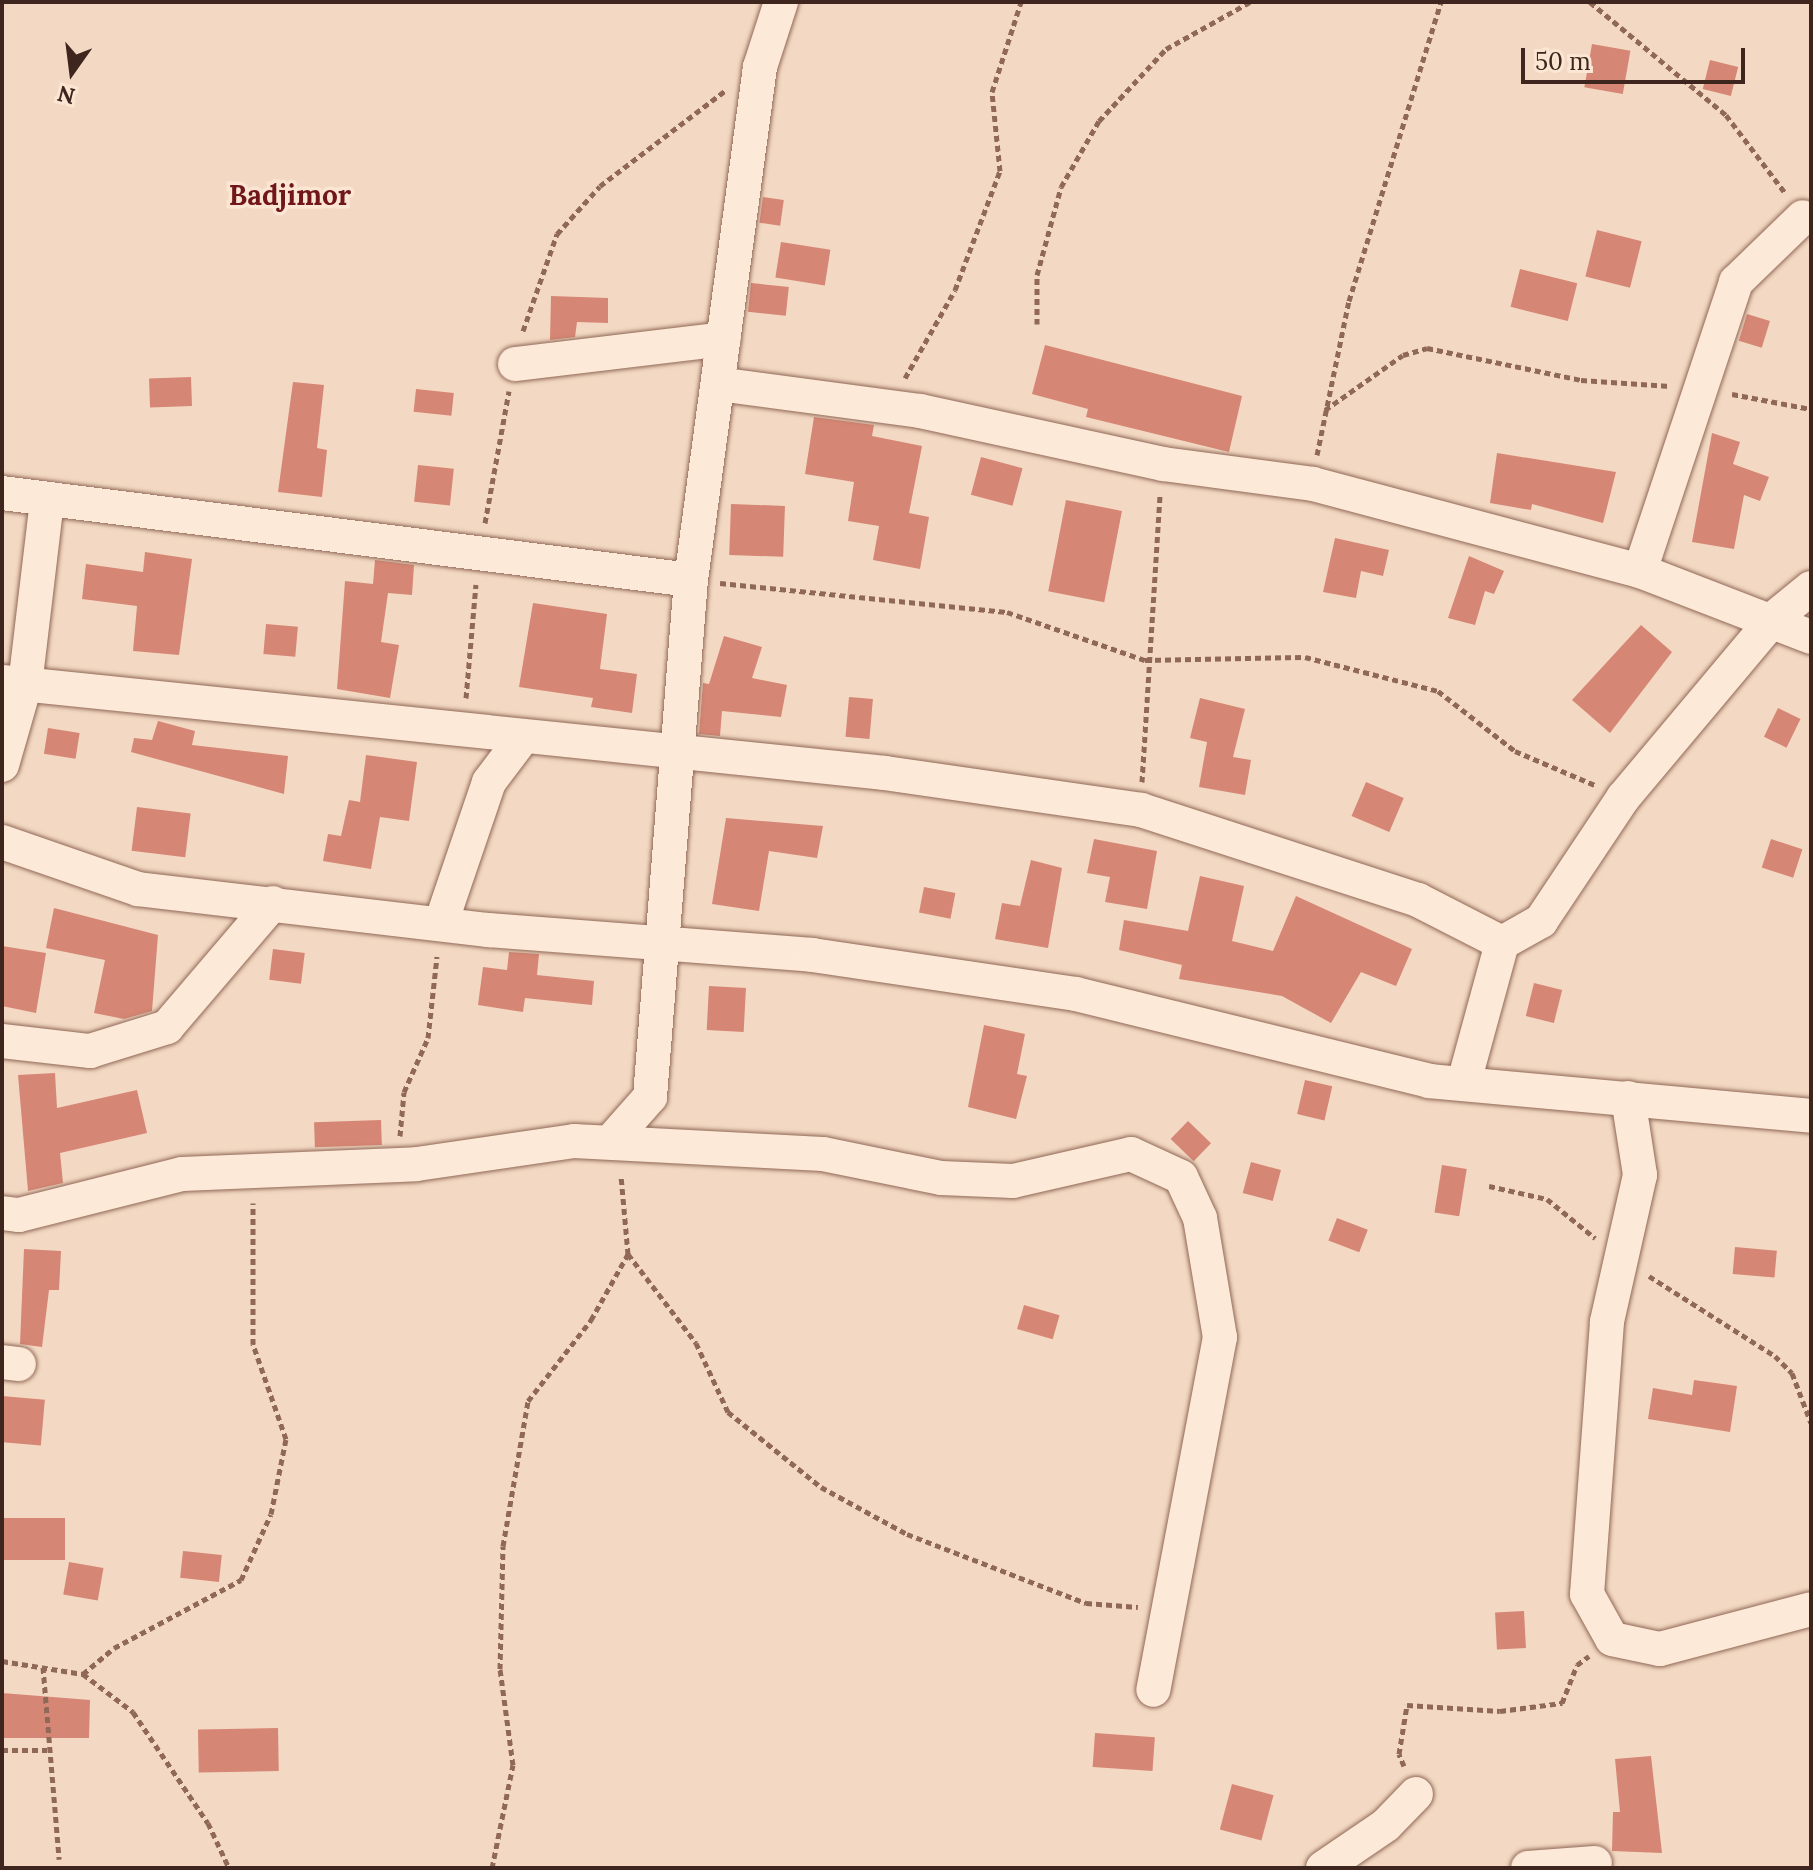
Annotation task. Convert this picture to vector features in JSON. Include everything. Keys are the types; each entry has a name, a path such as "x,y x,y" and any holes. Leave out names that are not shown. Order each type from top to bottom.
{"street":[{"path":"612,1140 650,1097 660,940 691,580 760,67 781,2"},
{"path":"1640,571 1704,389 1736,282 1803,217"},
{"path":"515,364 724,339"},
{"path":"718,384 889,407 1163,464 1313,484 1640,571 1773,619 1811,637"},
{"path":"2,493 691,580"},
{"path":"2,765 13,684 47,500"},
{"path":"1464,1082 1502,943 1541,921 1623,798 1773,619 1811,588"},
{"path":"13,684 676,753 1141,810 1418,900 1502,943"},
{"path":"441,923 489,782 523,737"},
{"path":"2,842 138,889 441,923 660,940 1076,994 1429,1081 1811,1116"},
{"path":"2,1041 90,1051 167,1027 273,903"},
{"path":"1628,1098 1640,1175 1624,1261 1607,1322 1588,1501 1587,1594 1612,1639 1660,1649 1811,1609"},
{"path":"2,1213 19,1215 182,1174 253,1174 398,1165 612,1140 823,1154 941,1178 1013,1181 1131,1154 1181,1177 1200,1218 1220,1349 1153,1690"},
{"path":"1323,1868 1386,1825 1416,1794"},
{"path":"1528,1868 1595,1863"}],"path":[{"path":"889,407 955,290 1000,171 992,92 1021,2"},
{"path":"1037,324 1037,275 1061,187 1099,121 1166,49 1250,2"},
{"path":"1313,484 1325,410 1349,301 1441,2"},
{"path":"1590,2 1726,115 1803,217"},
{"path":"1325,410 1403,355 1427,348 1581,380 1704,389 1811,409"},
{"path":"1141,810 1145,660 1163,464"},
{"path":"691,580 1007,612 1145,660 1305,657 1438,691 1515,751 1623,798"},
{"path":"398,1165 404,1092 428,1038 441,923"},
{"path":"492,1868 513,1765 500,1669 503,1546 528,1401 591,1320 628,1254 629,1205 612,1140"},
{"path":"83,1674 114,1648 241,1580 271,1514 286,1439 253,1344 253,1174"},
{"path":"1489,1186 1547,1199 1624,1261 1775,1356 1792,1373 1811,1423"},
{"path":"628,1254 696,1343 728,1412 821,1487 907,1534 1086,1603 1167,1610"},
{"path":"1416,1794 1399,1754 1407,1705 1500,1711 1562,1703 1577,1665 1612,1639"},
{"path":"2,1661 83,1674 133,1712 208,1823 229,1868"},
{"path":"43,1667 47,1750 59,1859"},
{"path":"2,1750 47,1750"}],"building":[{"path":"1592,44 1630,51 1623,94 1584,87"},
{"path":"1710,60 1738,67 1731,96 1703,89"},
{"path":"763,197 784,200 780,226 759,223"},
{"path":"1597,230 1642,241 1630,288 1585,277"},
{"path":"781,242 830,250 825,285 775,278"},
{"path":"1520,269 1577,283 1568,321 1511,307"},
{"path":"751,283 789,287 786,316 748,312"},
{"path":"551,296 608,298 608,323 577,322 575,337 550,340"},
{"path":"1747,314 1770,321 1762,348 1739,341"},
{"path":"1045,345 1242,396 1229,452 1086,417 1088,409 1032,394"},
{"path":"191,377 192,406 150,407 149,378"},
{"path":"293,382 324,385 317,448 327,450 322,497 278,492"},
{"path":"416,389 454,393 451,416 414,412"},
{"path":"814,417 874,425 872,436 922,446 909,513 929,517 920,569 873,560 879,526 848,521 854,482 805,474"},
{"path":"1712,433 1740,442 1733,464 1769,477 1760,501 1744,495 1734,549 1692,542"},
{"path":"1497,453 1616,472 1603,523 1532,504 1531,510 1490,503"},
{"path":"981,457 1023,468 1012,506 971,495"},
{"path":"418,465 454,469 450,506 414,502"},
{"path":"1066,500 1122,511 1104,602 1048,591"},
{"path":"731,504 785,506 783,557 729,555"},
{"path":"1335,538 1389,550 1383,576 1361,571 1356,598 1323,592"},
{"path":"145,552 192,559 179,655 133,651 137,606 82,599 86,564 143,572"},
{"path":"1469,556 1504,571 1494,594 1485,591 1475,625 1448,618"},
{"path":"375,560 414,565 412,595 388,593 381,642 399,645 390,698 337,689 345,581 373,584"},
{"path":"533,603 607,614 600,669 637,674 632,713 591,707 593,698 519,687"},
{"path":"266,624 298,627 295,657 263,654"},
{"path":"1641,625 1672,652 1610,733 1572,700"},
{"path":"724,636 762,647 752,678 787,685 781,717 722,711 720,736 699,734 703,683 709,684"},
{"path":"849,697 873,699 869,739 846,737"},
{"path":"1200,698 1245,709 1233,757 1251,760 1245,795 1199,787 1207,742 1190,738"},
{"path":"1778,708 1800,719 1786,748 1764,737"},
{"path":"158,721 195,731 192,745 288,756 284,794 131,752 134,738 152,740"},
{"path":"48,728 80,733 76,759 44,754"},
{"path":"366,755 417,762 409,821 380,817 371,869 323,861 328,834 341,836 349,800 360,802"},
{"path":"1366,782 1404,798 1389,832 1352,816"},
{"path":"137,807 191,814 185,857 132,851"},
{"path":"726,818 823,826 817,858 769,851 759,911 712,904"},
{"path":"1094,839 1157,851 1147,909 1105,902 1110,877 1087,873"},
{"path":"1771,839 1802,849 1793,878 1762,868"},
{"path":"1031,860 1062,868 1048,948 995,939 1002,903 1020,906"},
{"path":"1200,876 1244,886 1232,941 1273,951 1296,896 1412,949 1396,986 1361,972 1331,1023 1282,996 1179,979 1182,965 1119,950 1124,920 1188,931"},
{"path":"924,887 955,893 950,919 919,913"},
{"path":"54,908 158,935 152,1011 124,1019 94,1013 105,960 46,948"},
{"path":"2,946 46,953 36,1013 2,1006"},
{"path":"273,949 305,953 301,984 269,980"},
{"path":"509,952 539,954 537,975 594,981 592,1005 525,998 523,1012 478,1005 483,967 507,970"},
{"path":"1534,983 1562,990 1554,1023 1526,1016"},
{"path":"709,986 746,988 744,1032 707,1030"},
{"path":"984,1025 1025,1034 1017,1074 1027,1076 1016,1119 968,1107"},
{"path":"55,1073 57,1108 137,1090 147,1133 60,1153 63,1183 28,1191 18,1075"},
{"path":"1305,1080 1332,1086 1324,1120 1297,1114"},
{"path":"381,1120 382,1145 315,1147 314,1122"},
{"path":"1188,1121 1211,1143 1194,1161 1171,1139"},
{"path":"1251,1162 1281,1170 1273,1201 1243,1193"},
{"path":"1442,1165 1467,1169 1459,1216 1434,1212"},
{"path":"1337,1218 1368,1230 1359,1252 1328,1240"},
{"path":"1735,1247 1777,1251 1774,1278 1733,1274"},
{"path":"24,1249 61,1251 59,1290 49,1290 42,1347 20,1344"},
{"path":"1024,1305 1060,1315 1053,1339 1017,1329"},
{"path":"1694,1380 1737,1386 1730,1432 1648,1419 1653,1388 1692,1395"},
{"path":"2,1396 45,1400 41,1446 2,1442"},
{"path":"2,1518 65,1518 65,1560 2,1560"},
{"path":"183,1551 222,1555 219,1582 180,1578"},
{"path":"69,1562 103,1568 98,1601 63,1594"},
{"path":"1524,1611 1526,1648 1497,1649 1495,1613"},
{"path":"2,1693 90,1700 89,1738 2,1738"},
{"path":"278,1728 279,1771 199,1772 198,1729"},
{"path":"1095,1733 1155,1737 1152,1771 1093,1767"},
{"path":"1651,1756 1662,1853 1612,1851 1613,1812 1620,1812 1615,1759"},
{"path":"1232,1784 1274,1795 1261,1841 1220,1829"}],"district":[{"name":"Badjimor","path":"290,195"}]}
